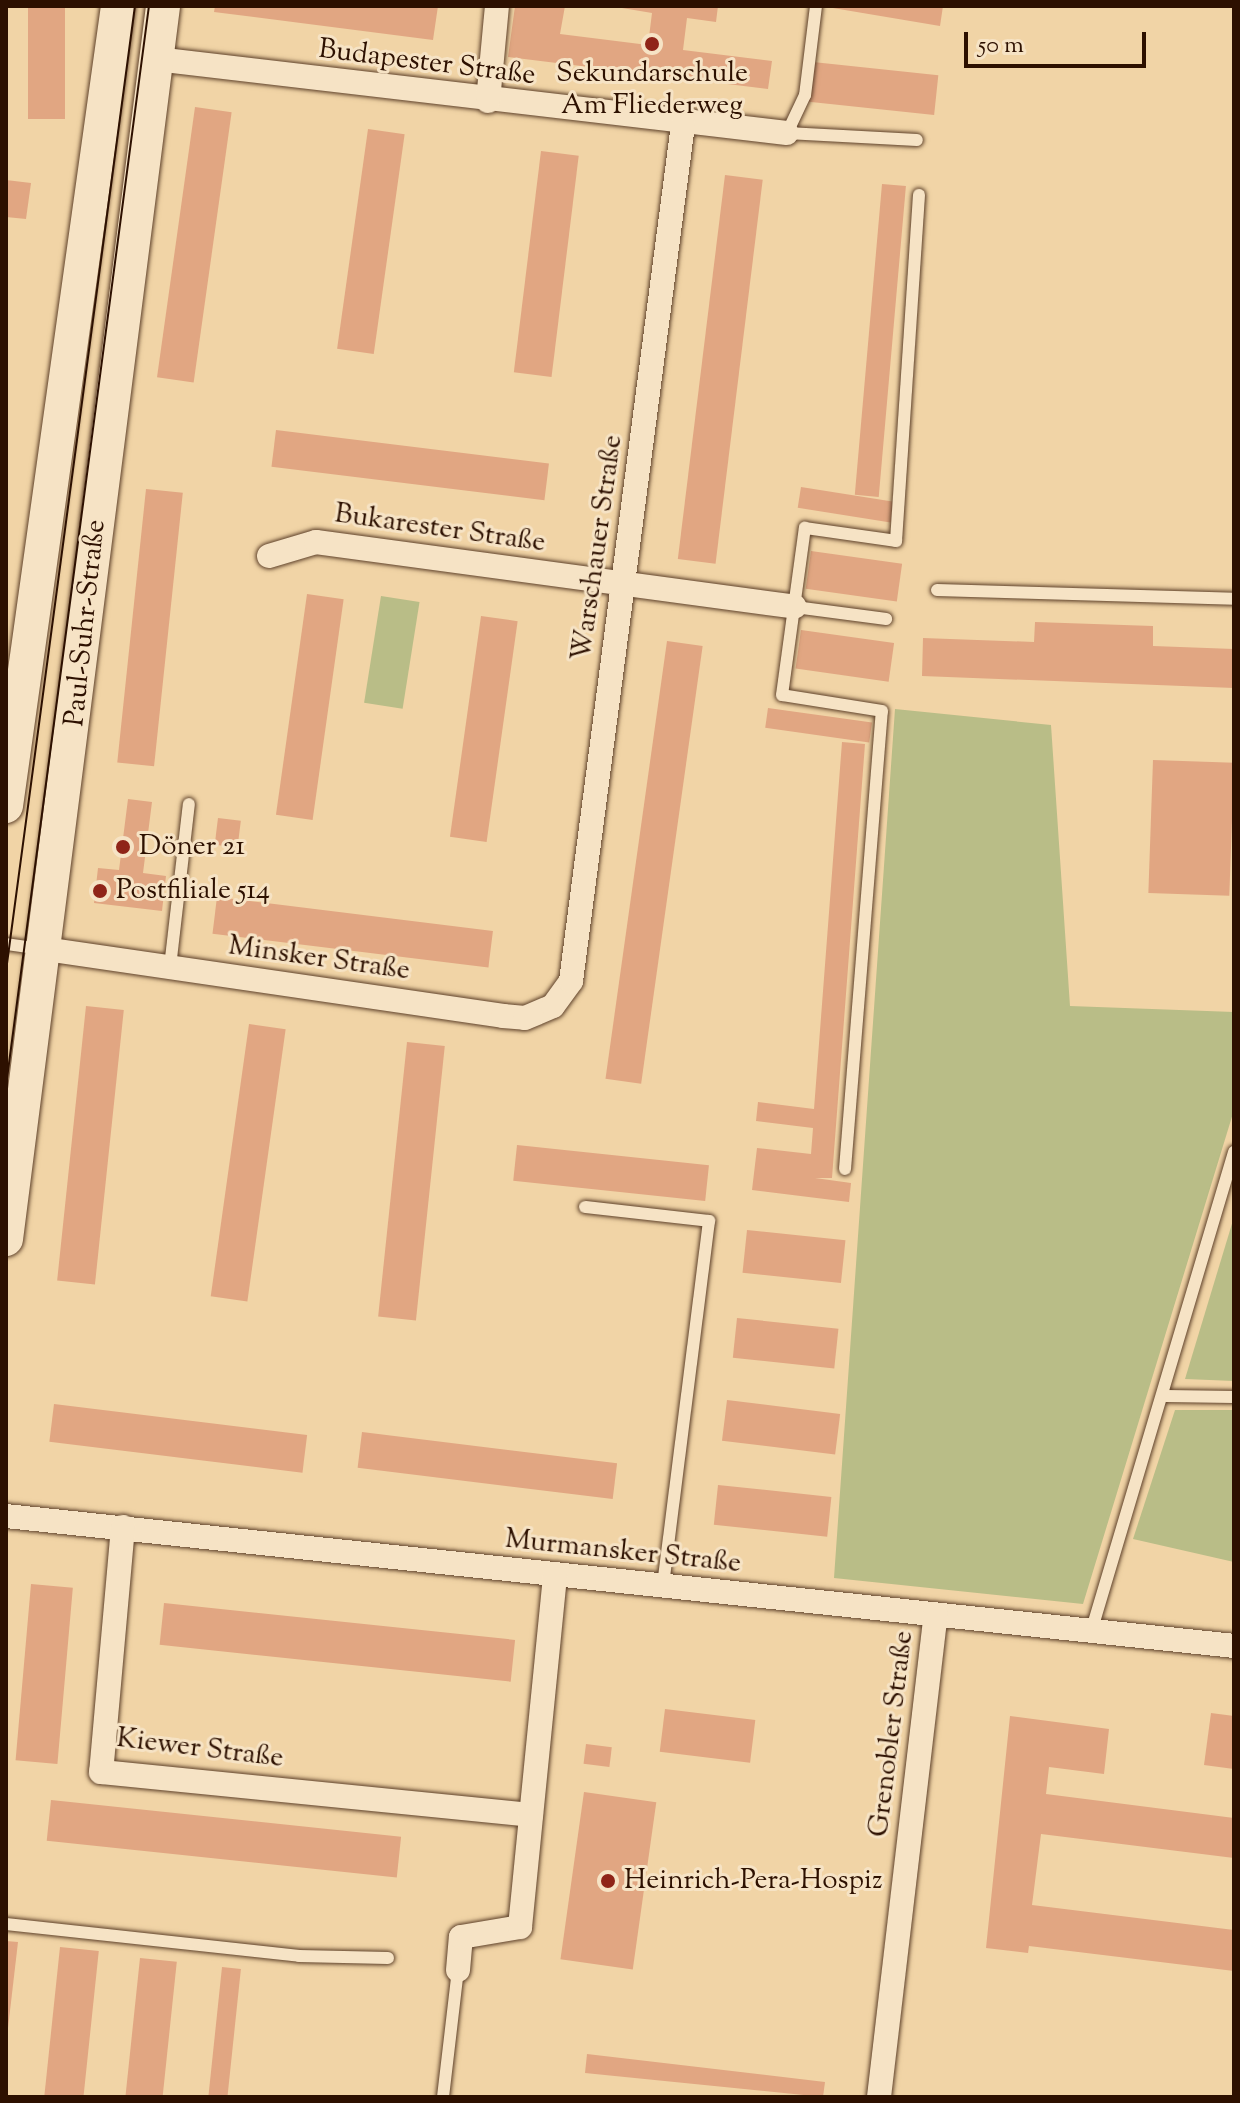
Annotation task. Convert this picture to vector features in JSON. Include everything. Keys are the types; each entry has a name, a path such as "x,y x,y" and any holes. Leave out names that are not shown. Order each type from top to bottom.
{"street":[{"name":"Paul-Suhr-Straße","path":"6,806 118,6"},
{"name":"Paul-Suhr-Straße","path":"6,1239 163,6"},
{"path":"488,101 497,6"},
{"name":"Budapester Straße","path":"156,59 683,124 787,133"},
{"name":"Warschauer Straße","path":"571,981 683,124"},
{"name":"Bukarester Straße","path":"269,556 316,542 795,607"},
{"name":"Minsker Straße","path":"45,949 525,1018 553,1006 571,981"},
{"name":"Murmansker Straße","path":"6,1516 1234,1646"},
{"name":"Kiewer Straße","path":"123,1527 101,1772 531,1815"},
{"path":"458,1970 461,1937 520,1927 555,1575"},
{"name":"Grenobler Straße","path":"879,2097 936,1615"}],"lane":[{"path":"816,6 805,95 787,133 917,140"},
{"path":"845,1169 882,711 782,695 805,528 896,541 919,195"},
{"path":"937,590 1234,599"},
{"path":"795,607 886,619"},
{"path":"170,967 189,804"},
{"path":"6,944 45,949"},
{"path":"1091,1632 1166,1396 1234,1152"},
{"path":"585,1207 709,1221 663,1587"},
{"path":"1166,1396 1234,1397"},
{"path":"6,1924 299,1956 388,1958"},
{"path":"443,2097 458,1970"}],"green space":[{"path":"381,596 420,602 403,709 364,703"},
{"path":"895,709 1051,725 1070,1006 1234,1012 1234,1110 1083,1604 834,1578"},
{"path":"1234,1217 1234,1381 1185,1379"},
{"path":"1175,1410 1234,1410 1234,1562 1133,1539"}],"building":[{"path":"28,6 65,6 65,119 28,119"},
{"path":"215,6 438,6 433,40 214,12"},
{"path":"515,6 565,6 560,34 648,45 652,13 610,6 718,6 716,22 687,18 683,50 772,61 768,89 508,57"},
{"path":"821,6 943,6 940,26"},
{"path":"813,62 938,75 934,115 809,102"},
{"path":"195,107 232,112 194,382 157,377"},
{"path":"368,129 405,134 374,354 337,349"},
{"path":"541,151 579,156 552,377 514,372"},
{"path":"725,175 763,180 716,564 678,559"},
{"path":"6,180 31,183 26,219 6,217"},
{"path":"882,184 906,186 879,497 855,495"},
{"path":"276,430 549,464 544,500 271,467"},
{"path":"801,487 894,502 891,522 798,508"},
{"path":"146,489 183,493 154,766 117,762"},
{"path":"811,551 902,564 897,601 806,589"},
{"path":"307,594 344,599 313,820 276,815"},
{"path":"481,616 518,621 487,842 450,837"},
{"path":"1035,622 1153,626 1153,646 1234,649 1234,688 922,676 923,638 1034,642"},
{"path":"801,630 894,643 889,682 796,669"},
{"path":"667,641 703,646 641,1084 605,1079"},
{"path":"768,708 872,723 869,742 765,728"},
{"path":"842,742 865,744 832,1178 815,1178 851,1183 849,1202 752,1190 757,1148 811,1154 813,1128 756,1121 758,1102 814,1109"},
{"path":"1153,760 1234,763 1229,896 1148,893"},
{"path":"128,799 152,802 143,873 166,876 162,911 94,903 98,868 119,870"},
{"path":"218,818 241,821 238,848 215,845"},
{"path":"217,897 493,931 488,968 212,934"},
{"path":"86,1006 124,1010 95,1284 57,1280"},
{"path":"249,1024 286,1029 247,1301 211,1296"},
{"path":"407,1042 445,1046 416,1320 378,1316"},
{"path":"517,1145 709,1165 705,1201 513,1181"},
{"path":"747,1230 845,1240 841,1283 743,1273"},
{"path":"737,1318 838,1329 834,1368 733,1358"},
{"path":"727,1400 840,1414 835,1455 722,1441"},
{"path":"54,1404 307,1435 302,1473 49,1442"},
{"path":"362,1432 617,1463 613,1499 358,1468"},
{"path":"718,1485 831,1497 827,1537 714,1525"},
{"path":"31,1584 73,1588 57,1764 16,1760"},
{"path":"164,1603 515,1640 511,1682 160,1645"},
{"path":"665,1709 755,1720 750,1763 660,1752"},
{"path":"1211,1713 1234,1716 1234,1769 1204,1765"},
{"path":"1010,1716 1109,1729 1104,1774 1049,1767 1046,1794 1234,1818 1234,1858 1041,1834 1032,1905 1234,1930 1234,1971 1029,1946 1028,1953 986,1948"},
{"path":"586,1744 612,1747 609,1767 584,1764"},
{"name":"Heinrich-Pera-Hospiz","path":"584,1792 656,1802 633,1970 560,1959"},
{"path":"51,1800 401,1837 397,1878 47,1841"},
{"path":"6,1941 18,1942 8,2028 6,2028"},
{"path":"60,1947 99,1951 83,2097 44,2097"},
{"path":"140,1958 177,1962 163,2097 125,2097"},
{"path":"222,1967 241,1969 227,2097 208,2097"},
{"path":"587,2054 825,2082 823,2097 585,2073"}],"tram line":[{"path":"6,971 135,6"},
{"path":"6,1086 149,6"}],"place":[{"name":"Sekundarschule Am Fliederweg","path":"652,44"},
{"name":"Döner 21","path":"123,847"},
{"name":"Postfiliale 514","path":"100,891"},
{"name":"Heinrich-Pera-Hospiz","path":"608,1881"}]}
